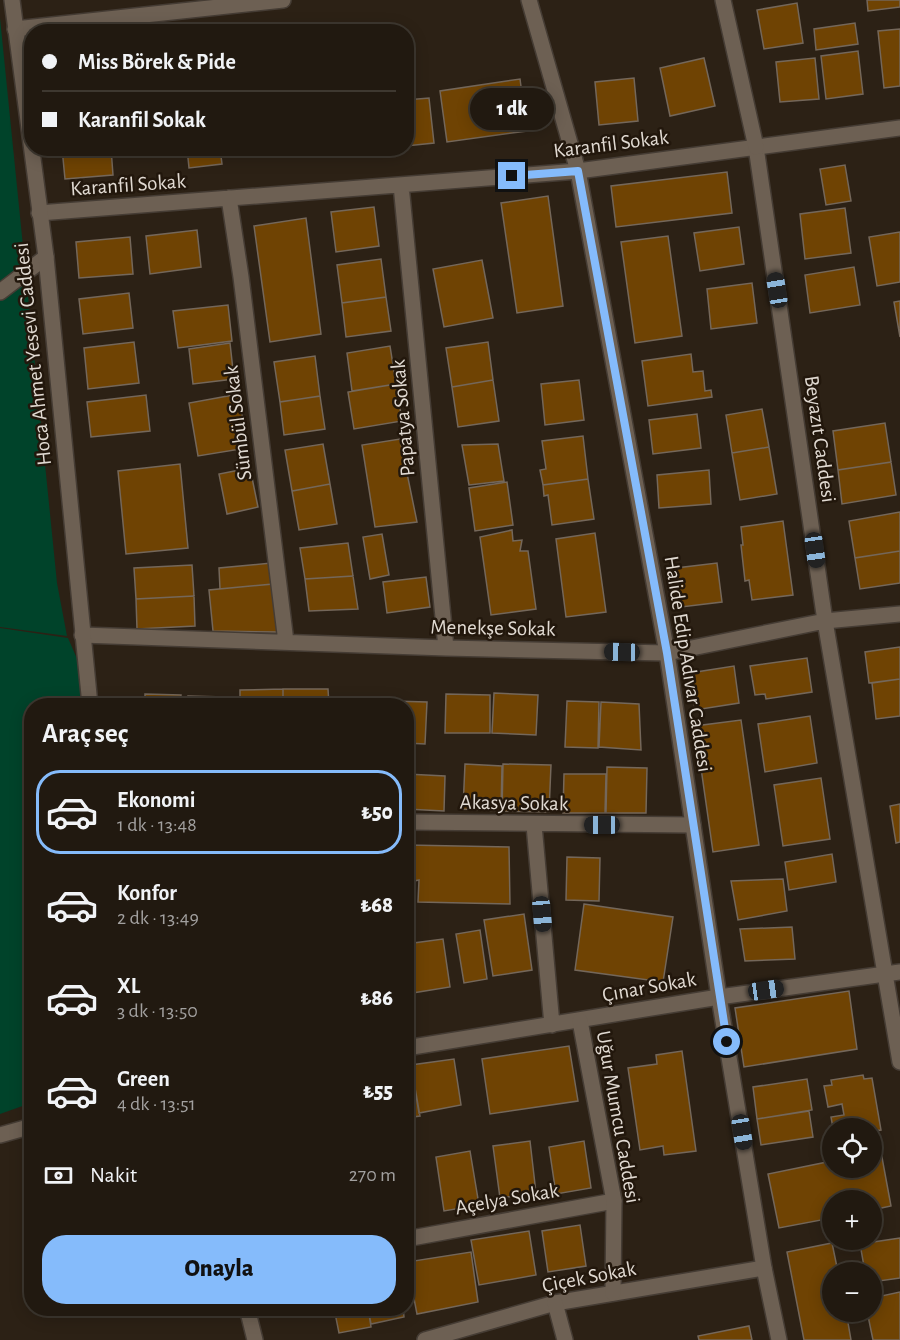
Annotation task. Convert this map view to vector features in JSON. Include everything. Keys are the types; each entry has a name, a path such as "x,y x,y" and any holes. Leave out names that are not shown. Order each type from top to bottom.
{"street":[{"name":"Hoca Ahmet Yesevi Caddesi","path":"12,0 24,98"},
{"path":"61,24 284,0"},
{"name":"Halide Edip Adıvar Caddesi","path":"529,0 578,171 667,653 719,996 764,1268 780,1340"},
{"name":"Beyazıt Caddesi","path":"723,0 756,147 825,621 900,1062"},
{"path":"15,29 24,28"},
{"name":"Karanfil Sokak","path":"39,213 578,171 900,129"},
{"name":"Hoca Ahmet Yesevi Caddesi","path":"32,156 46,257 89,698"},
{"name":"Papatya Sokak","path":"401,184 446,648"},
{"name":"Sümbül Sokak","path":"229,198 243,289 286,642"},
{"path":"0,292 46,257"},
{"name":"Menekşe Sokak","path":"82,635 667,653 825,621 900,614"},
{"name":"Akasya Sokak","path":"414,822 693,825"},
{"path":"534,825 552,1025"},
{"name":"Çınar Sokak","path":"414,1047 719,996 900,972"},
{"name":"Uğur Mumcu Caddesi","path":"580,1020 614,1201 613,1293"},
{"path":"0,1135 24,1128"},
{"name":"Açelya Sokak","path":"414,1238 614,1201"},
{"name":"Çiçek Sokak","path":"425,1340 555,1303 764,1268"},
{"path":"555,1303 565,1340"},
{"path":"249,1316 255,1340"}],"green space":[{"path":"0,18 57,583 67,636 0,627"},
{"path":"0,628 68,638 78,661 83,698 24,698 24,1105 0,1114"}],"building":[{"path":"867,0 900,0 900,7 868,11"},
{"path":"797,3 803,43 764,49 757,10"},
{"path":"855,23 858,44 816,50 814,29"},
{"path":"900,29 900,86 884,88 878,31"},
{"path":"858,51 863,94 826,99 821,56"},
{"path":"704,58 715,106 670,116 660,68"},
{"path":"815,58 819,99 780,102 776,62"},
{"path":"634,78 638,121 599,125 595,82"},
{"path":"520,79 527,131 447,142 440,91"},
{"path":"429,98 434,143 414,145 414,99"},
{"path":"63,156 112,156 113,175 65,179"},
{"path":"188,156 221,156 222,164 189,168"},
{"path":"845,165 851,201 826,205 820,169"},
{"path":"727,172 732,213 616,227 611,186"},
{"path":"548,196 563,306 517,313 501,203"},
{"path":"374,207 379,246 336,252 331,212"},
{"path":"845,208 851,253 805,259 800,214"},
{"path":"306,218 321,334 270,342 254,226"},
{"path":"739,227 744,264 700,271 694,233"},
{"path":"197,230 201,267 150,274 146,236"},
{"path":"900,232 900,282 877,286 869,237"},
{"path":"668,236 682,336 635,343 621,242"},
{"path":"130,237 133,274 79,278 76,242"},
{"path":"381,259 386,297 342,303 337,265"},
{"path":"482,260 493,318 444,327 433,269"},
{"path":"854,267 860,305 810,313 805,275"},
{"path":"752,283 757,323 711,329 707,289"},
{"path":"129,293 133,328 83,334 79,299"},
{"path":"386,297 391,331 346,337 342,303"},
{"path":"900,301 900,337 894,302"},
{"path":"228,305 232,341 178,348 173,311"},
{"path":"134,342 139,383 88,389 84,348"},
{"path":"488,342 493,380 452,387 446,348"},
{"path":"230,343 234,379 193,384 189,349"},
{"path":"390,346 396,384 352,391 347,353"},
{"path":"691,354 693,372 703,371 705,391 711,390 712,397 648,406 642,361"},
{"path":"315,356 320,396 280,402 274,362"},
{"path":"493,380 499,421 458,427 452,387"},
{"path":"579,380 584,420 545,425 541,384"},
{"path":"396,384 402,421 354,429 348,392"},
{"path":"239,394 247,448 198,456 189,403"},
{"path":"146,395 150,431 91,437 87,402"},
{"path":"320,396 325,429 284,435 280,402"},
{"path":"762,409 769,447 732,453 726,415"},
{"path":"697,414 701,448 653,454 649,420"},
{"path":"885,423 891,462 838,470 833,431"},
{"path":"583,436 588,479 543,485 540,470 546,469 542,441"},
{"path":"400,439 417,522 375,527 362,445"},
{"path":"323,444 330,484 292,491 285,450"},
{"path":"498,444 504,481 469,485 462,445"},
{"path":"769,447 777,494 740,500 732,453"},
{"path":"891,462 896,495 842,504 838,470"},
{"path":"180,464 188,548 126,554 118,471"},
{"path":"250,468 258,507 227,514 219,474"},
{"path":"709,470 711,504 659,508 657,475"},
{"path":"588,479 594,519 552,525 548,495 544,496 543,485"},
{"path":"507,482 513,525 475,531 469,488"},
{"path":"330,484 337,524 299,530 292,491"},
{"path":"900,512 900,551 855,558 849,521"},
{"path":"783,521 793,595 752,600 749,580 745,581 741,527"},
{"path":"512,530 513,541 522,540 520,551 528,551 536,609 491,615 480,537"},
{"path":"595,533 606,612 566,617 556,539"},
{"path":"382,534 389,575 370,579 363,537"},
{"path":"348,543 353,576 305,579 300,548"},
{"path":"900,551 900,583 860,589 855,558"},
{"path":"271,563 273,584 220,589 219,568"},
{"path":"717,563 722,602 681,607 676,568"},
{"path":"192,565 194,596 136,599 134,568"},
{"path":"353,576 358,609 309,611 305,579"},
{"path":"426,577 430,607 387,613 383,582"},
{"path":"273,584 278,632 213,631 209,590"},
{"path":"194,596 195,626 137,629 136,599"},
{"path":"900,647 900,679 869,683 865,652"},
{"path":"807,658 812,692 766,699 765,694 755,695 750,666"},
{"path":"734,666 739,703 695,710 690,673"},
{"path":"900,679 900,716 876,719 872,683"},
{"path":"283,689 283,698 240,698 240,690"},
{"path":"283,689 328,689 329,698 283,698"},
{"path":"494,693 538,695 536,735 492,733"},
{"path":"145,694 181,695 181,698 145,698"},
{"path":"446,694 490,695 490,733 445,733"},
{"path":"188,696 225,697 225,698 188,698"},
{"path":"567,701 599,702 598,748 565,747"},
{"path":"414,702 427,702 425,744 414,743"},
{"path":"601,702 639,704 641,750 599,747"},
{"path":"810,716 817,763 765,772 758,724"},
{"path":"741,720 759,845 713,852 695,726"},
{"path":"465,764 502,766 501,811 463,809"},
{"path":"503,764 551,765 549,812 502,811"},
{"path":"607,767 647,768 646,813 606,813"},
{"path":"414,774 445,776 444,811 414,809"},
{"path":"564,774 606,774 605,813 563,813"},
{"path":"821,778 830,839 783,846 774,785"},
{"path":"900,804 900,842 896,843 890,806"},
{"path":"414,845 509,847 510,904 418,902 419,880 414,881"},
{"path":"832,854 836,882 789,890 785,862"},
{"path":"567,857 600,858 599,901 566,900"},
{"path":"783,879 787,911 738,920 731,881"},
{"path":"584,904 673,917 663,982 575,970"},
{"path":"524,914 532,970 493,976 484,920"},
{"path":"792,927 795,959 745,961 740,929"},
{"path":"480,930 487,979 464,983 456,934"},
{"path":"443,939 450,987 414,993 414,943"},
{"path":"849,991 857,1049 744,1067 735,1008"},
{"path":"569,1046 578,1101 490,1114 482,1059"},
{"path":"682,1051 696,1151 664,1155 663,1146 640,1150 628,1068 657,1064 656,1055"},
{"path":"454,1059 461,1105 419,1113 414,1083 414,1065"},
{"path":"863,1075 864,1079 872,1078 879,1118 831,1118 844,1115 842,1104 828,1107 824,1086 832,1085 831,1080"},
{"path":"807,1079 812,1110 757,1119 753,1087"},
{"path":"414,1082 420,1116 414,1117"},
{"path":"809,1111 813,1137 761,1145 757,1119"},
{"path":"530,1141 536,1193 500,1198 493,1146"},
{"path":"584,1141 591,1188 556,1194 549,1147"},
{"path":"470,1151 479,1205 444,1211 436,1157"},
{"path":"882,1157 891,1206 882,1208 882,1190 822,1190 822,1220 779,1228 768,1174 822,1163 822,1178 882,1178"},
{"path":"580,1225 586,1266 548,1272 542,1231"},
{"path":"529,1231 536,1275 479,1285 471,1240"},
{"path":"900,1238 900,1278 882,1281 882,1262 863,1262 861,1250 882,1250 882,1241"},
{"path":"822,1245 822,1250 833,1250 836,1262 822,1262 822,1322 848,1322 851,1340 804,1340 787,1252"},
{"path":"471,1252 478,1302 417,1314 414,1298 414,1261"},
{"path":"900,1292 900,1340 873,1340 869,1322 882,1322 882,1296"},
{"path":"336,1316 369,1316 371,1327 339,1333"},
{"path":"370,1316 404,1316 404,1317 371,1324"},
{"path":"749,1326 752,1340 699,1340 698,1336"}],"route":[{"path":"512,176 578,171 667,653 727,1042"}]}
